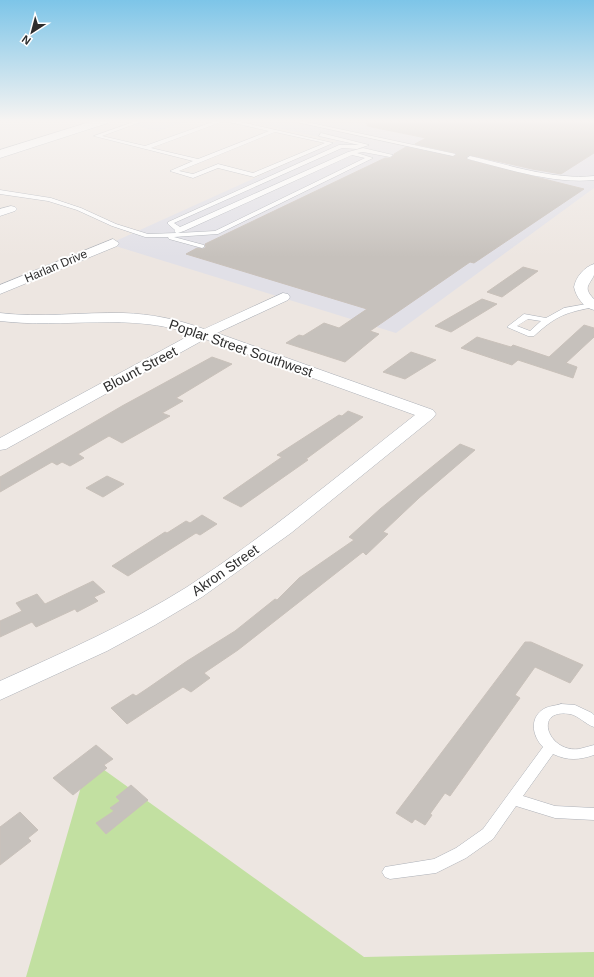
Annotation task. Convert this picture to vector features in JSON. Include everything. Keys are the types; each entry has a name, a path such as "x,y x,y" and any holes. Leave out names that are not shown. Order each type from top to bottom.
{"street":[{"name":"Harlan Drive","path":"0,290 113,243"},
{"path":"593,306 581,291 580,283 587,273 594,268"},
{"name":"Blount Street","path":"0,445 206,333 283,297"},
{"name":"Poplar Street Southwest","path":"0,317 22,320 54,321 116,317 148,319 177,324 206,333 428,414"},
{"name":"Akron Street","path":"0,691 96,647 193,592 255,550 428,414"}],"lane":[{"path":"187,166 173,171 193,176 218,166 254,175 276,166"},
{"path":"182,230 174,227 170,223 297,166"},
{"path":"166,235 182,230 324,166"},
{"path":"0,192 49,199 79,209 147,236 216,233 354,166"},
{"path":"508,166 577,179 594,178"},
{"path":"193,225 196,230 205,233"},
{"path":"166,235 202,246"},
{"path":"547,320 567,310 593,306"},
{"path":"594,722 588,716 577,711 565,708 554,709 545,714 540,721 539,730 543,739 551,747 562,753 574,756 586,754 594,750"},
{"path":"390,872 436,866 461,853 488,834 551,747"},
{"path":"512,799 555,812 594,814"}],"shaded area":[{"path":"283,166 594,166 594,188 396,333 109,244"}],"green space":[{"path":"89,759 364,957 594,952 594,977 26,977"}],"building":[{"path":"369,166 490,166 584,189 474,263 470,262 370,331 379,334 345,362 286,343 299,335 303,336 324,323 339,328 367,309 186,254 197,248 203,249 206,247 205,244"},
{"path":"517,166 574,166 561,174"},
{"path":"523,267 538,271 502,297 487,292"},
{"path":"482,299 497,304 451,332 435,326"},
{"path":"584,325 594,328 594,337 566,363 577,367 573,378 518,360 512,365 461,348 477,337 511,347 513,345 549,357"},
{"path":"411,352 436,360 405,379 383,372"},
{"path":"212,357 232,364 176,398 183,401 162,413 170,416 122,443 109,436 78,454 84,458 70,466 62,462 57,465 52,462 0,492 0,477 122,406"},
{"path":"348,411 363,417 306,459 308,460 241,507 223,498 282,457 277,455 339,415 342,416"},
{"path":"460,444 475,450 419,498 383,532 388,534 366,555 363,552 238,650 204,673 210,678 191,692 183,687 127,724 111,708 133,694 136,696 187,661 235,631 275,599 277,600 299,578 354,540 349,537 380,509"},
{"path":"107,476 124,484 103,497 86,488"},
{"path":"202,515 217,524 200,535 196,533 128,576 112,566 165,532 167,533 186,521 190,523"},
{"path":"93,581 105,592 94,597 98,601 77,612 75,609 36,627 32,622 0,637 0,621 22,611 16,603 37,594 45,604"},
{"path":"525,642 531,642 583,665 570,683 535,667 515,695 520,698 450,796 445,793 430,814 432,815 425,825 415,819 412,823 396,813"},
{"path":"96,745 113,759 104,765 107,768 73,795 53,778"},
{"path":"131,785 148,800 106,834 96,823 114,811 110,808 120,801 116,797"},
{"path":"20,812 38,830 28,838 31,841 0,865 0,827"}]}
